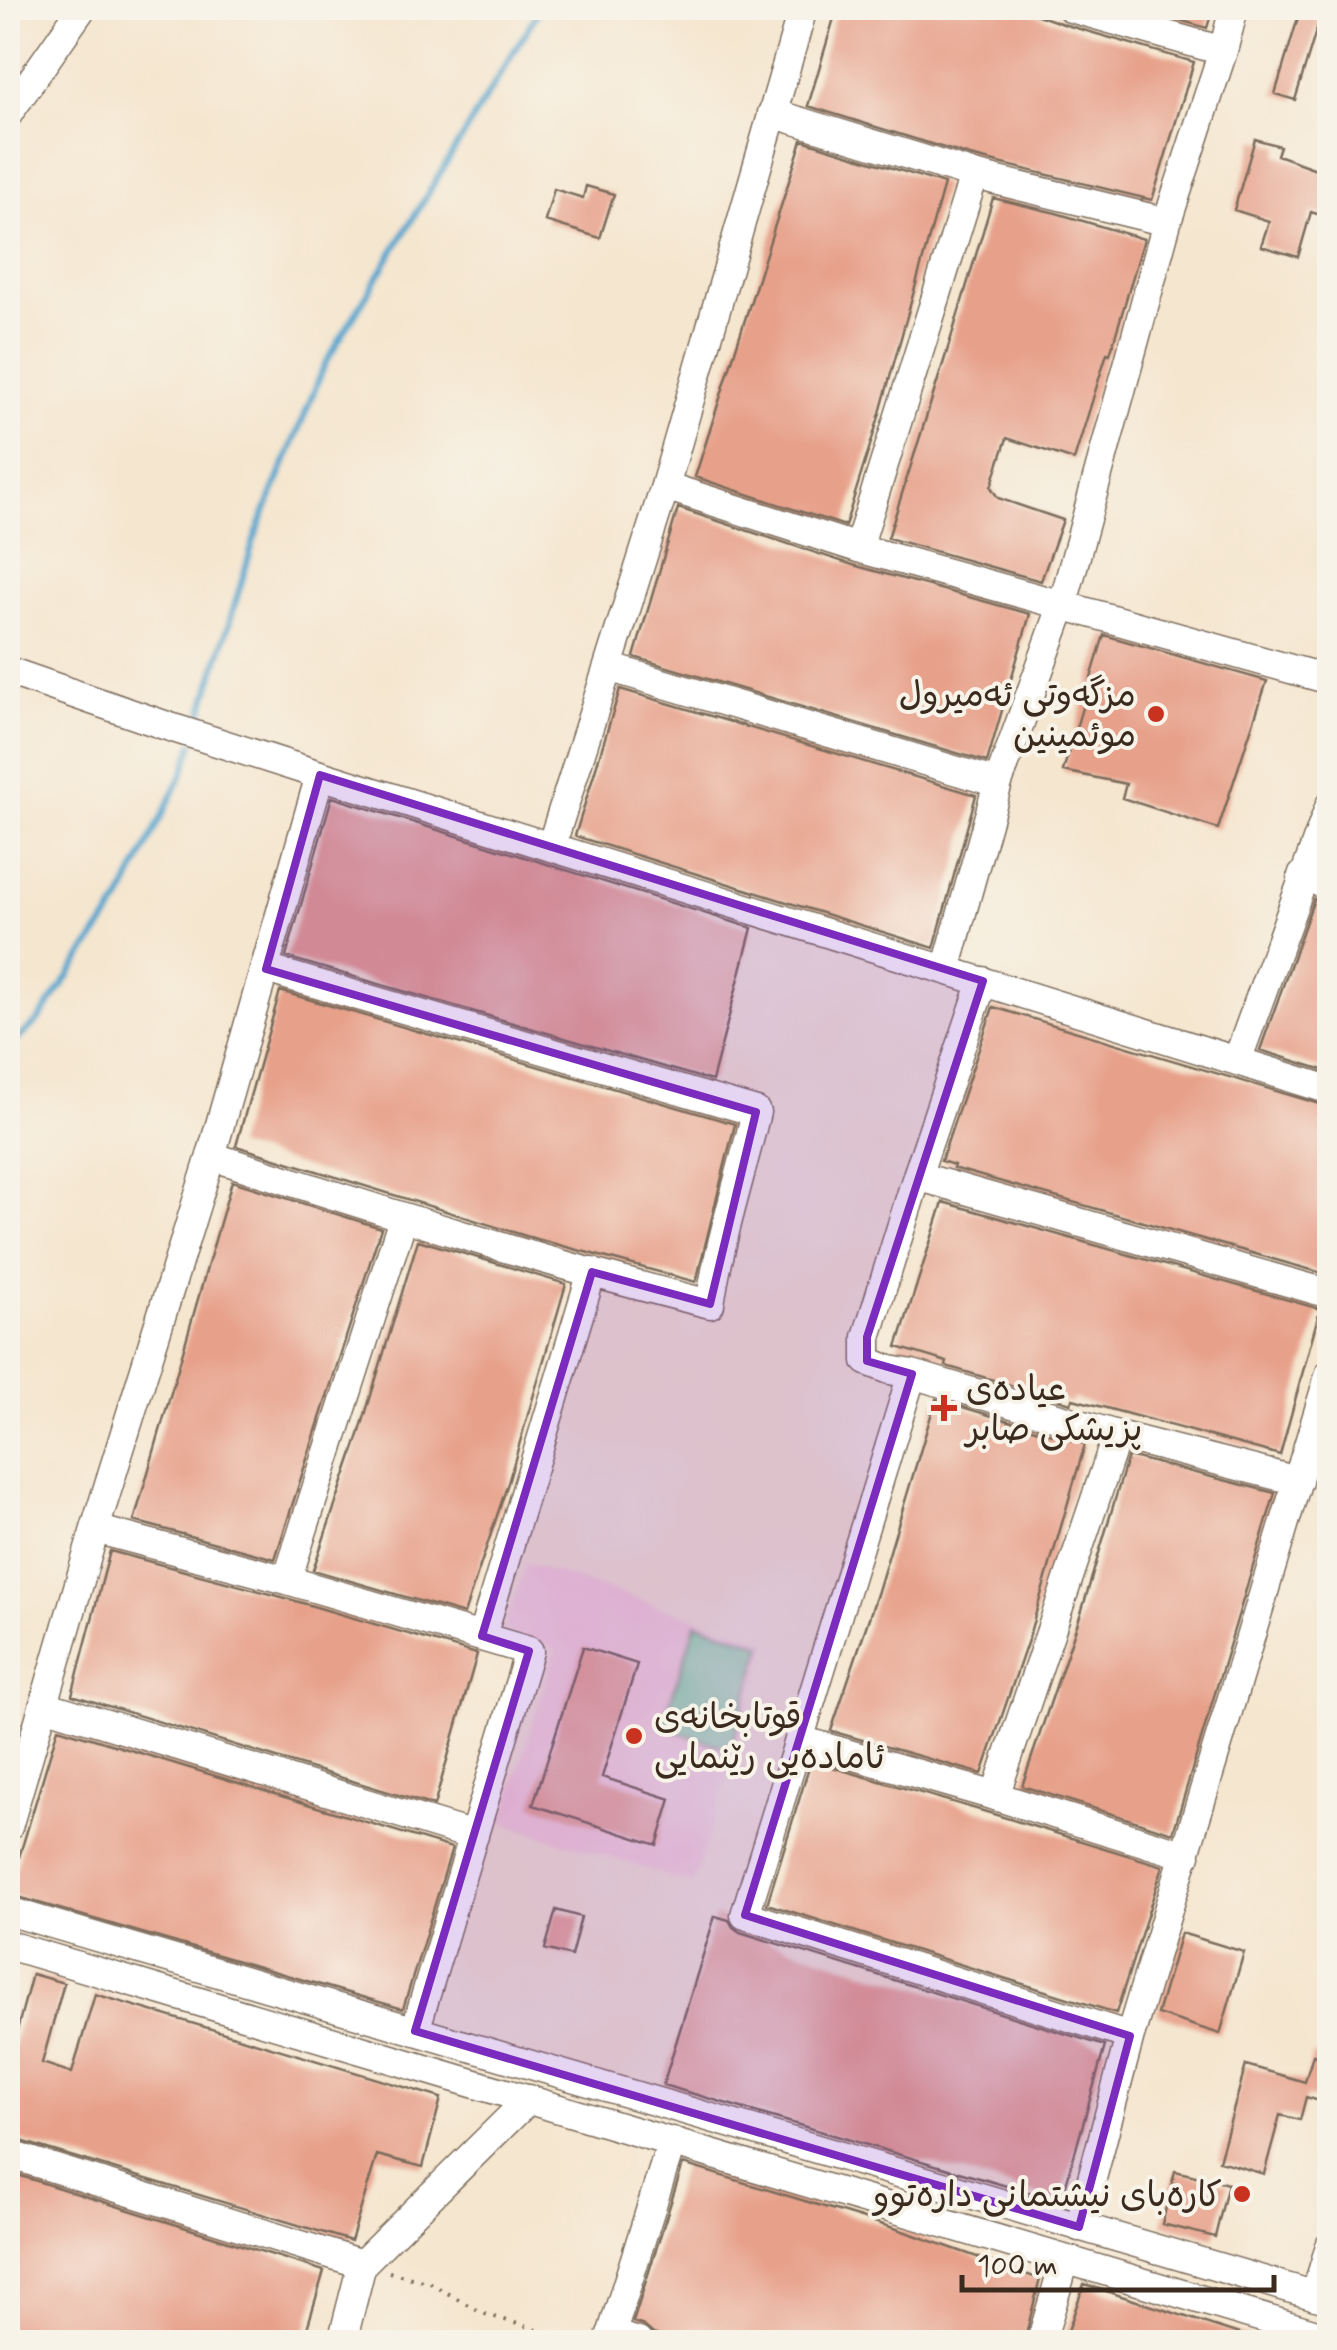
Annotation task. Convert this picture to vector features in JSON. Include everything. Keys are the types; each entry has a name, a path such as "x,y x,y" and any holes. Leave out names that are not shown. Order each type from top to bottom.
{"street":[{"path":"8,114 82,8"},
{"path":"551,846 665,486 803,8"},
{"path":"1071,8 1223,51"},
{"path":"946,970 998,783 1062,607 1167,222 1234,8"},
{"path":"772,113 974,175 1167,222"},
{"path":"858,548 974,175"},
{"path":"665,486 858,548 1330,680"},
{"path":"608,667 998,783"},
{"path":"8,671 167,726 1330,1090"},
{"path":"8,1827 95,1528 211,1156 320,774"},
{"path":"1237,1061 1330,805"},
{"path":"1302,876 1330,886"},
{"path":"211,1156 403,1218 710,1304 718,1256 756,1112 266,969"},
{"path":"983,982 867,1337 867,1362 1117,1435 1298,1482"},
{"path":"917,1176 1330,1294"},
{"path":"287,1580 403,1218"},
{"path":"482,1636 592,1272"},
{"path":"1079,2228 1130,2036 1330,1373"},
{"path":"912,1374 746,1915 1130,2036"},
{"path":"995,1796 1117,1435"},
{"path":"95,1528 529,1651 415,2032"},
{"path":"44,1705 474,1836"},
{"path":"800,1740 1186,1855"},
{"path":"8,1911 1319,2297"},
{"path":"8,1945 1314,2334"},
{"path":"342,2342 362,2264 529,2099"},
{"path":"619,2340 672,2141"},
{"path":"8,2154 362,2264"},
{"path":"1319,2297 1330,2246"},
{"path":"1041,2342 1065,2260"},
{"path":"1314,2334 1292,2318 1292,2312 1298,2300 1319,2297"}],"path":[{"path":"362,2264 430,2283 482,2313 560,2337 619,2340"}],"highlighted area":[{"path":"320,775 983,981 867,1337 867,1361 912,1374 745,1915 1130,2036 1079,2227 415,2031 529,1651 482,1636 592,1272 710,1304 756,1112 266,969"}],"shaded area":[{"name":"قوتابخانەی ئامادەیی رێنمایی","path":"526,1563 769,1642 693,1884 502,1823 555,1649 503,1631"}],"green space":[{"path":"696,1623 763,1645 730,1749 662,1727"}],"building":[{"path":"837,8 1018,8 1194,62 1152,200 970,156 808,106"},
{"path":"1152,8 1213,8 1207,28 1151,12"},
{"path":"1301,8 1323,8 1295,100 1275,94"},
{"path":"1255,139 1280,146 1277,155 1330,174 1330,218 1311,212 1298,257 1261,246 1269,221 1234,210"},
{"path":"802,140 944,184 845,526 695,477"},
{"path":"586,186 614,194 600,238 545,221 554,189 583,198"},
{"path":"993,198 1144,239 1074,460 1007,438 991,487 998,498 1063,520 1041,581 888,538"},
{"path":"678,508 853,565 1030,614 987,762 634,657"},
{"path":"1104,635 1267,681 1218,829 1122,798 1126,784 1063,771"},
{"path":"620,689 976,795 934,948 575,836"},
{"path":"332,797 752,928 712,1081 286,957"},
{"path":"1314,899 1330,903 1330,1072 1260,1050"},
{"path":"280,991 735,1124 696,1282 526,1236 236,1146"},
{"path":"993,1007 1330,1107 1329,1275 953,1168 954,1165 941,1161"},
{"path":"232,1181 381,1228 275,1559 134,1521"},
{"path":"943,1202 1320,1309 1280,1455 1073,1399 1071,1403 946,1366 947,1362 897,1347"},
{"path":"418,1240 566,1284 508,1483 464,1614 313,1570"},
{"path":"936,1399 1085,1444 1028,1640 982,1774 831,1731"},
{"path":"1128,1456 1275,1493 1173,1833 1022,1786 1082,1610"},
{"path":"110,1551 477,1654 434,1806 72,1695"},
{"path":"583,1647 637,1664 602,1777 671,1799 657,1845 533,1805"},
{"path":"58,1728 452,1848 403,2009 8,1894"},
{"path":"811,1761 1163,1866 1116,2013 767,1904"},
{"path":"556,1910 581,1917 571,1956 545,1949"},
{"path":"715,1916 729,1920 740,1932 1105,2046 1061,2202 663,2085"},
{"path":"1181,1933 1244,1952 1220,2034 1157,2014"},
{"path":"32,1974 64,1983 42,2063 72,2073 95,1994 441,2098 423,2167 377,2155 351,2241 8,2137 8,2052 11,2053"},
{"path":"1313,2055 1330,2060 1330,2104 1306,2097 1300,2120 1280,2115 1264,2174 1219,2161 1246,2065 1305,2082"},
{"path":"683,2164 897,2229 1040,2279 1024,2342 678,2342 653,2334 633,2322"},
{"path":"1175,2171 1228,2184 1215,2237 1162,2224"},
{"path":"8,2172 324,2271 303,2342 35,2342 8,2334"},
{"path":"1084,2284 1252,2338 1251,2342 1092,2342 1067,2334"}],"waterway":[{"path":"198,727 255,537 325,364 540,8"},
{"path":"8,1047 38,1021 121,900 184,771 193,744"}],"place":[{"name":"مزگەوتی ئەمیرول موئمینین","path":"1156,714"},
{"name":"عیادەی پزیشکی صابر","path":"944,1408"},
{"name":"قوتابخانەی ئامادەیی رێنمایی","path":"634,1736"},
{"name":"کارەبای نیشتمانی دارەتوو","path":"1242,2194"}]}
